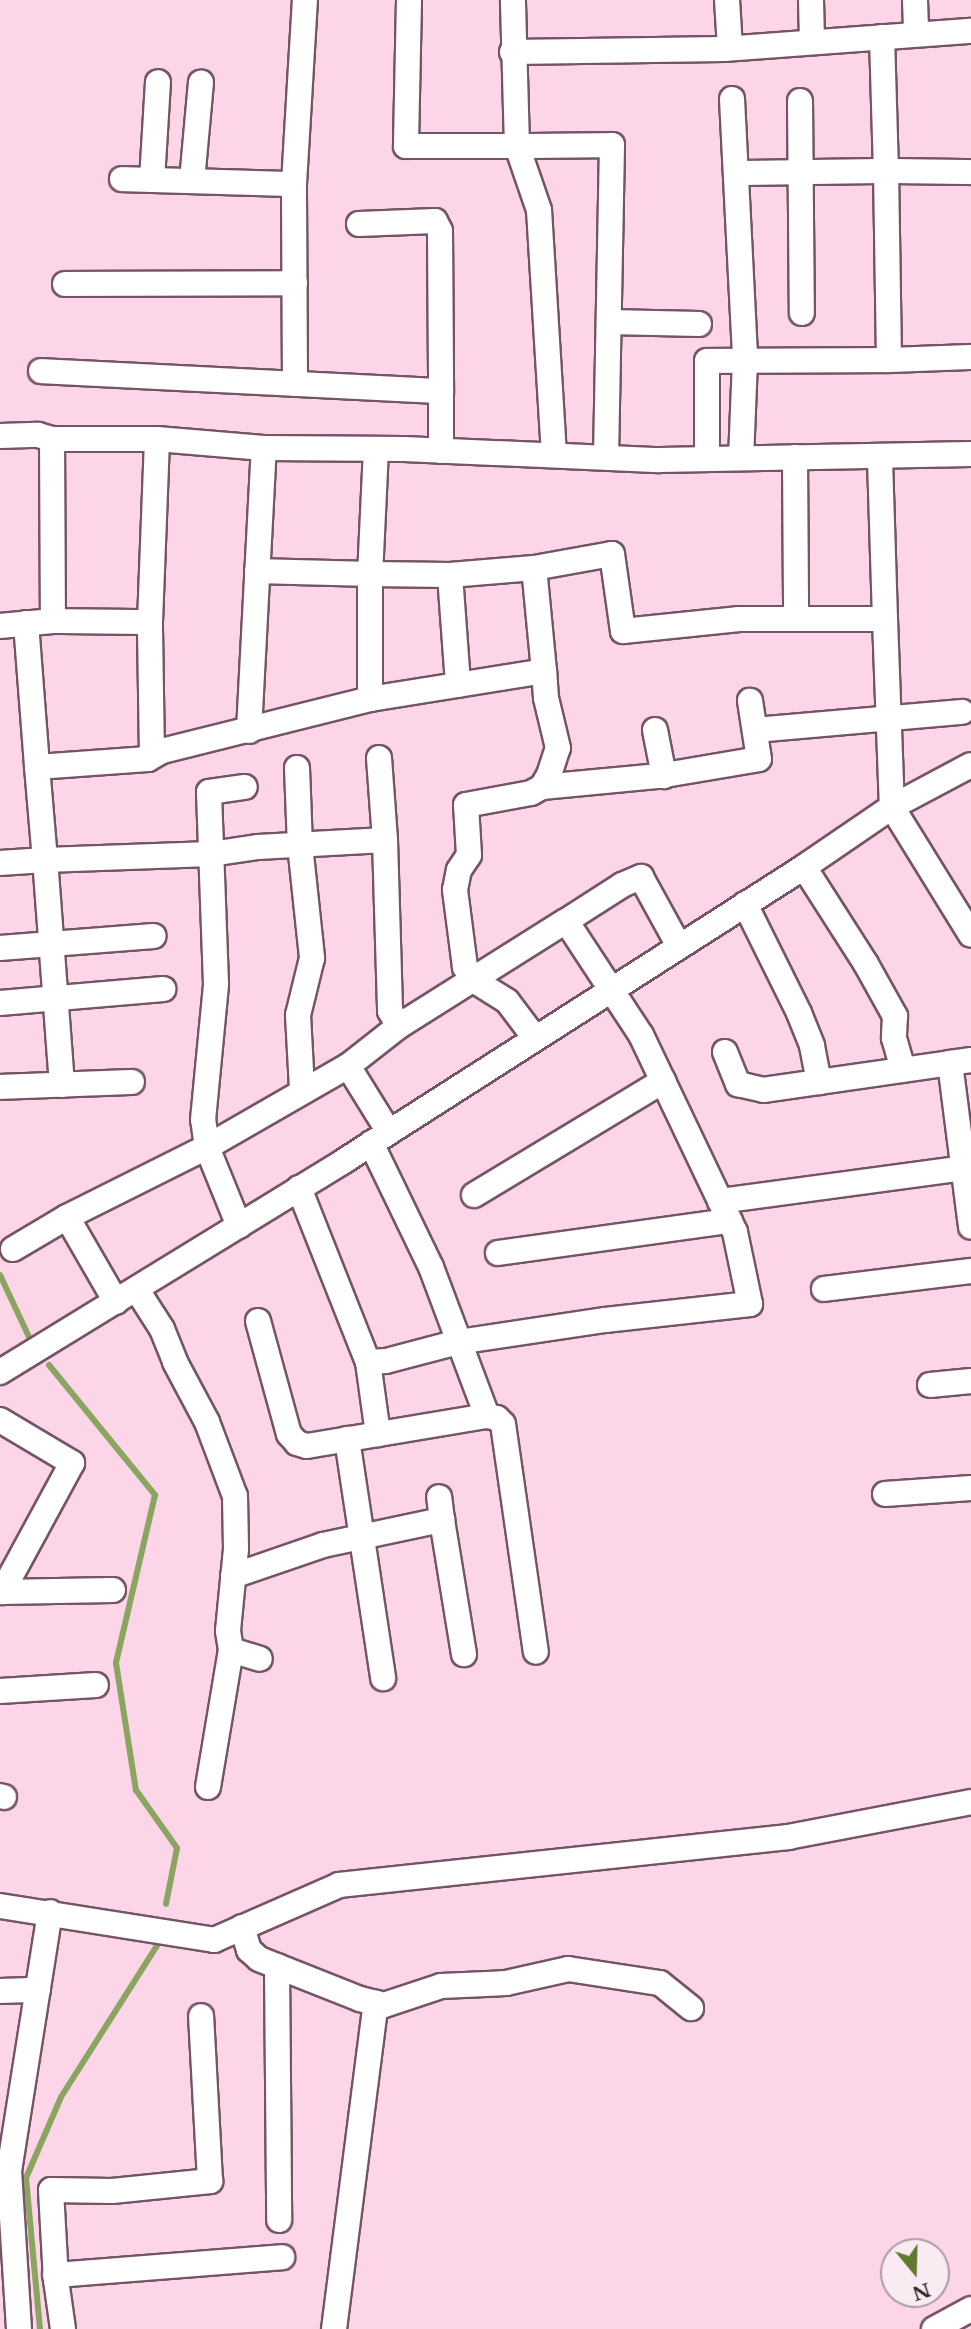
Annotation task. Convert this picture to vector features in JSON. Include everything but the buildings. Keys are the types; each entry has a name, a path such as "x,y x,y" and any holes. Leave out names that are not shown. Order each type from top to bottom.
{"street":[{"path":"295,384 294,184 305,0"},
{"path":"409,0 406,146 612,145 606,457"},
{"path":"513,0 512,52 517,146 539,211 554,455"},
{"path":"727,0 730,48"},
{"path":"811,0 812,42"},
{"path":"915,0 916,34"},
{"path":"512,52 730,48 971,31"},
{"path":"882,37 888,360"},
{"path":"152,180 158,82"},
{"path":"192,181 201,82"},
{"path":"732,99 745,360 741,458"},
{"path":"800,101 802,313"},
{"path":"737,173 971,172"},
{"path":"122,179 294,184"},
{"path":"359,224 435,221 440,231 441,451"},
{"path":"65,284 295,283"},
{"path":"609,322 699,324"},
{"path":"708,459 707,360 971,357"},
{"path":"41,372 442,391"},
{"path":"0,436 157,439 264,448 708,459 971,454"},
{"path":"52,439 53,621"},
{"path":"152,756 150,622 157,439"},
{"path":"249,731 264,448"},
{"path":"370,699 370,574 376,449"},
{"path":"880,456 892,807 971,935"},
{"path":"795,457 796,619"},
{"path":"257,571 450,575 534,568 612,554 623,631 739,619 885,619"},
{"path":"534,568 546,698 558,748 542,787"},
{"path":"450,575 458,685"},
{"path":"0,626 53,621 150,622"},
{"path":"26,623 62,1085"},
{"path":"37,767 148,759 162,751 370,699 544,671"},
{"path":"535,1038 507,1001 474,980 465,967 455,890 459,870 469,855 466,804 531,793 542,787 664,776 759,759 750,701"},
{"path":"755,730 962,712"},
{"path":"655,730 664,776"},
{"path":"379,758 386,840 390,1011 398,1027"},
{"path":"0,1372 380,1138 804,867 892,807 971,765"},
{"path":"297,768 300,845 312,958 298,1015 302,1090"},
{"path":"239,1226 206,1147 204,1120 216,984 209,792 245,788"},
{"path":"0,863 211,854 386,840"},
{"path":"804,867 866,964 895,1016 894,1038 903,1070"},
{"path":"13,1249 67,1217 206,1147 348,1066 398,1027 622,886 641,877 679,946"},
{"path":"745,904 799,1013 811,1046 819,1082"},
{"path":"368,1362 386,1361 458,1342 750,1304 735,1232 641,1035 609,991 566,921"},
{"path":"0,948 154,936"},
{"path":"0,1003 163,989"},
{"path":"725,1052 738,1084 763,1090 961,1062 963,1168 971,1227"},
{"path":"348,1066 380,1138 487,1416"},
{"path":"474,1195 663,1081"},
{"path":"0,1087 132,1082"},
{"path":"498,1253 963,1168"},
{"path":"299,1188 368,1362 378,1434"},
{"path":"67,1217 127,1296 162,1329 175,1362 207,1422 235,1496 233,1576 228,1631 231,1650 208,1787"},
{"path":"824,1289 971,1271"},
{"path":"258,1321 289,1434 297,1443 307,1446 487,1416 497,1418 503,1424 536,1652"},
{"path":"930,1385 971,1381"},
{"path":"0,1420 72,1463 1,1592 113,1590"},
{"path":"347,1439 359,1537 383,1678"},
{"path":"885,1494 971,1488"},
{"path":"233,1576 281,1557 359,1537 440,1508 464,1654"},
{"path":"231,1650 260,1659"},
{"path":"0,1691 96,1685"},
{"path":"0,1906 214,1940 339,1885 788,1836 971,1802"},
{"path":"19,2329 9,2171 50,1912"},
{"path":"242,1927 249,1950 258,1959 384,2005 441,1986 506,1983 568,1969 660,1983 691,2008"},
{"path":"277,1966 279,2220"},
{"path":"0,1991 38,1990"},
{"path":"334,2329 376,2003"},
{"path":"63,2329 55,2274 51,2190 112,2191 211,2181 201,2016"},
{"path":"55,2274 282,2258"},
{"path":"934,2329 971,2309"}],"waterway":[{"path":"0,1275 30,1339"},
{"path":"49,1365 155,1495 116,1663 136,1790 177,1848 166,1904"},
{"path":"40,2329 26,2178 61,2097 158,1944"}]}
